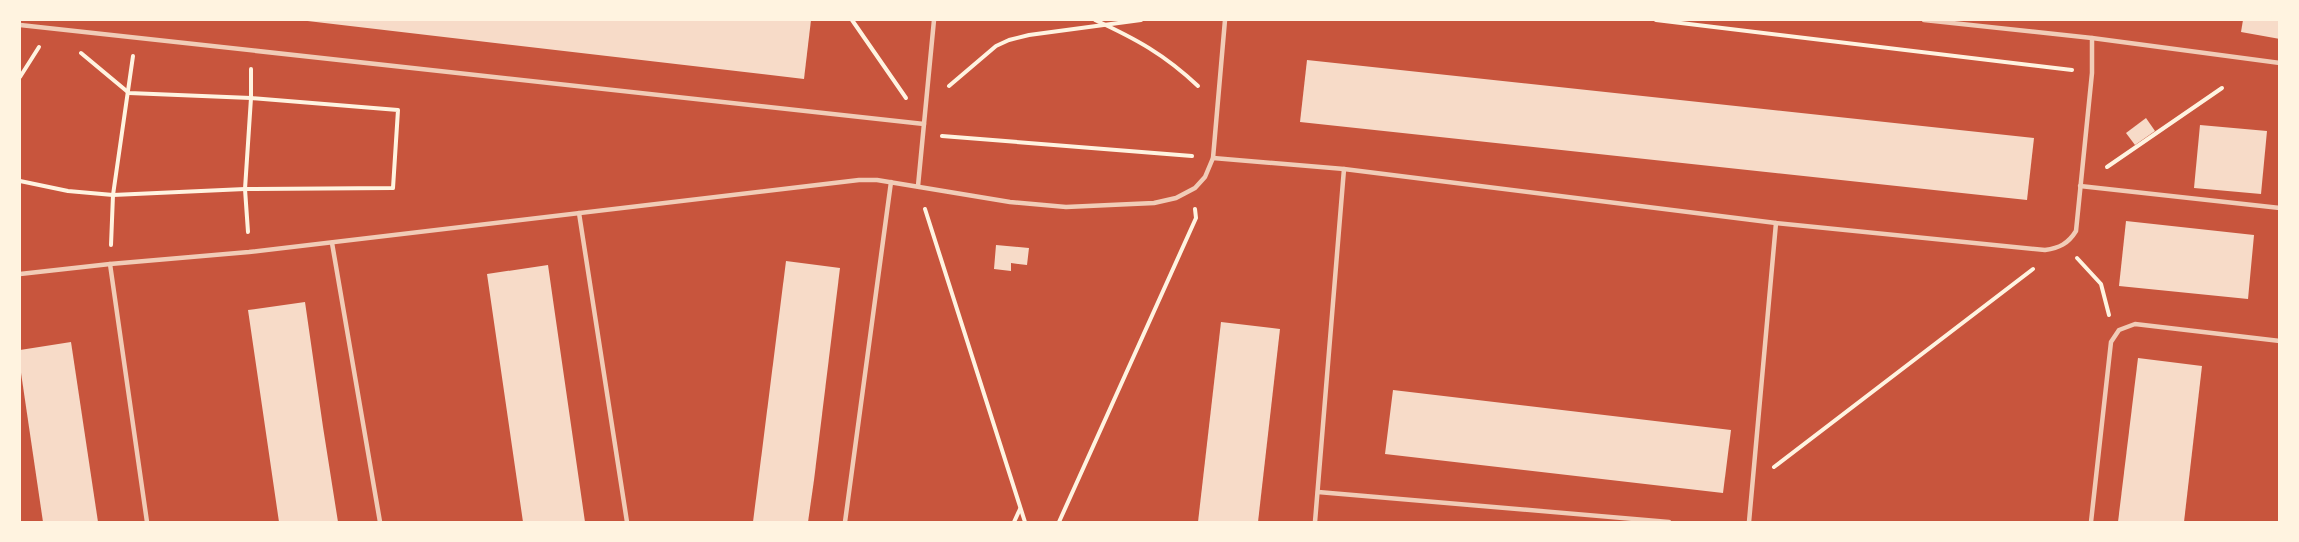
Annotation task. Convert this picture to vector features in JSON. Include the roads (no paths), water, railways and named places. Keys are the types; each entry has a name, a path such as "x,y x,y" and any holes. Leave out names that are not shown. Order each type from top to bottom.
{"lane":[{"path":"918,186 934,20"},
{"path":"20,274 332,243 859,180 891,182 1010,202 1066,207 1154,203 1176,198 1195,188 1205,177 1214,158 1226,20"},
{"path":"1924,20 2092,38 2280,63"},
{"path":"20,25 924,124"},
{"path":"1214,158 1344,169 1776,223 2045,250 2065,244 2076,231 2092,73 2092,38"},
{"path":"1315,522 1344,169"},
{"path":"844,522 891,182"},
{"path":"2080,186 2280,208"},
{"path":"579,213 627,522"},
{"path":"1749,522 1776,223"},
{"path":"332,243 380,522"},
{"path":"110,264 147,522"},
{"path":"2091,522 2111,342 2119,330 2135,324 2280,341"},
{"path":"1318,492 1669,522"}]}
